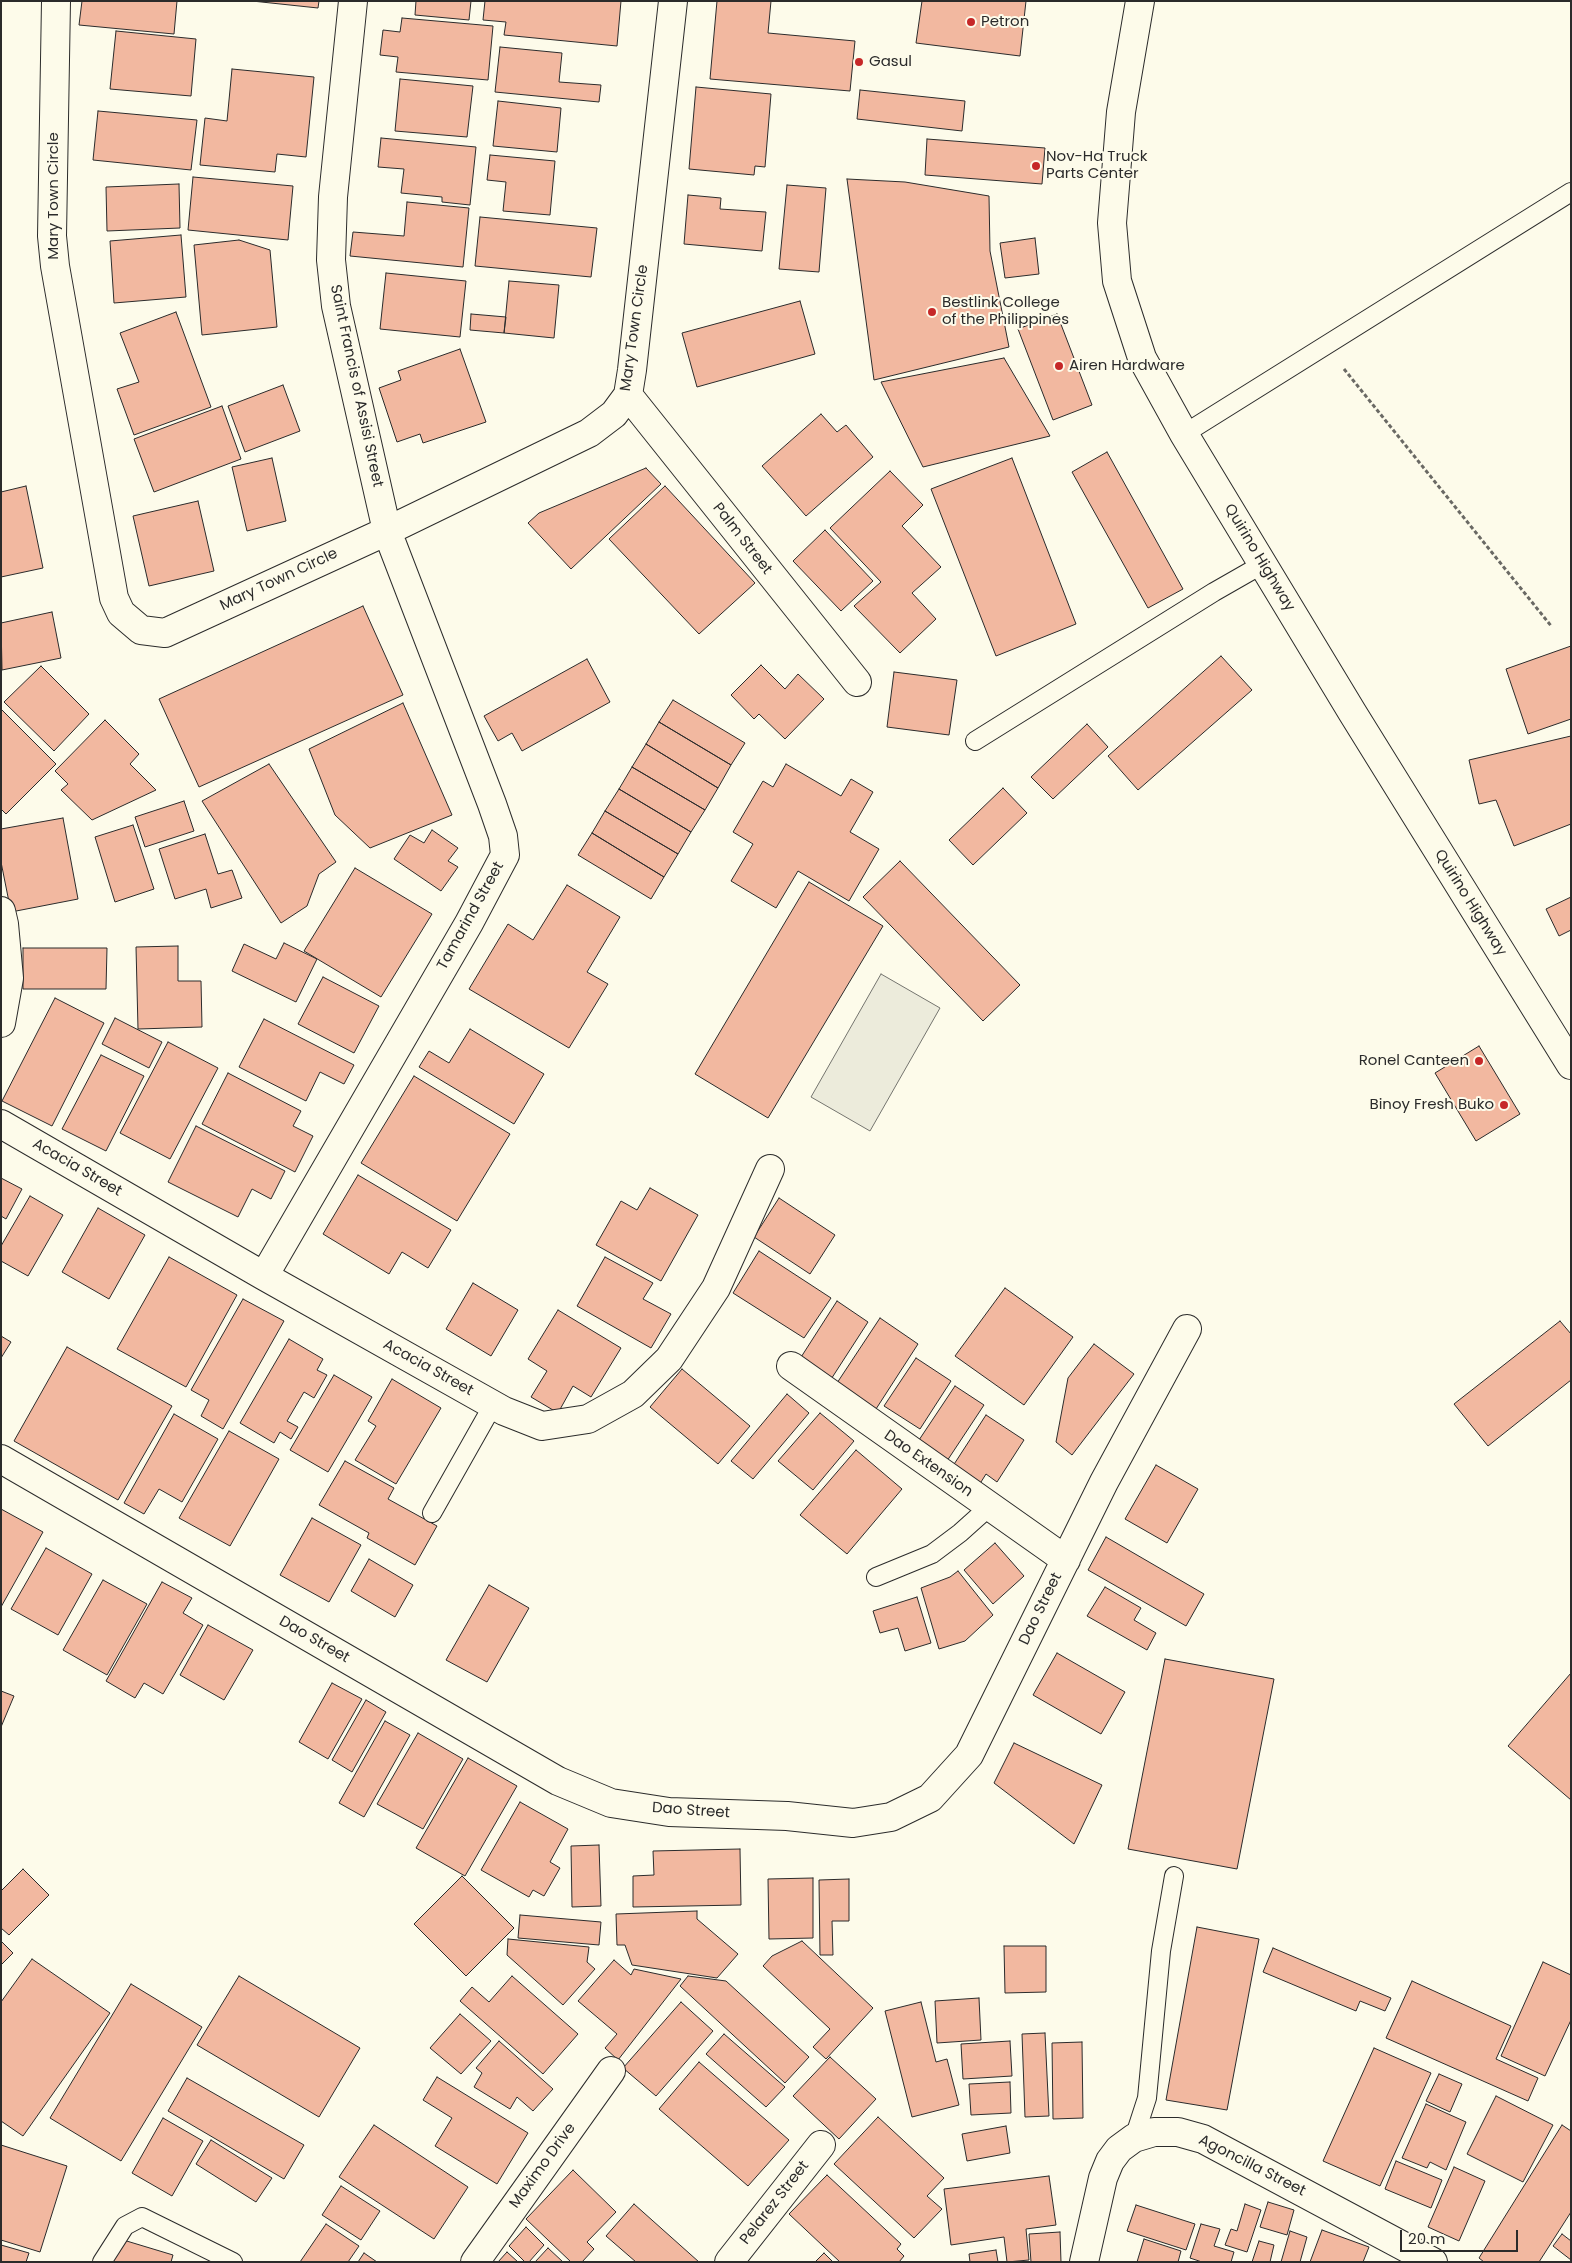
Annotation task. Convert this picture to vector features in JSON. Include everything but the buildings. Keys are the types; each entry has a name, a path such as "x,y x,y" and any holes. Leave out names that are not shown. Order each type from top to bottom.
{"street":[{"name":"Mary Town Circle","path":"56,1 52,236 55,266 114,598 122,614 141,630 165,633 387,531 590,432 614,414 628,395 637,336 673,1"},
{"name":"Saint Francis of Assisi Street","path":"353,1 333,196 331,260 336,306 387,531"},
{"name":"Quirino Highway","path":"1140,1 1121,112 1112,214 1117,281 1142,358 1184,434 1352,712 1571,1064"},
{"name":"Palm Street","path":"628,395 858,682"},
{"name":"Tamarind Street","path":"264,1276 493,882 505,855 503,836 492,804 387,531"},
{"path":"1,911 9,978 1,1023"},
{"name":"Acacia Street","path":"1,1124 264,1276 493,1405 542,1426 588,1419 633,1394 669,1359 716,1288 770,1169"},
{"name":"Dao Street","path":"1,1459 558,1781 611,1803 669,1812 787,1816 853,1823 891,1817 930,1798 969,1755 1104,1482 1188,1329"},
{"name":"Dao Extension","path":"791,1366 1066,1560"},
{"name":"Maximo Drive","path":"475,2262 611,2071"},
{"name":"Agoncilla Street","path":"1084,2262 1103,2178 1110,2161 1119,2149 1134,2138 1154,2132 1178,2132 1203,2139 1433,2262"},
{"name":"Pelarez Street","path":"729,2262 821,2145"}],"lane":[{"path":"1184,434 1571,192"},
{"path":"974,741 1214,592 1263,564"},
{"path":"432,1513 493,1405"},
{"path":"876,1577 932,1554 960,1533 989,1507"},
{"path":"1134,2138 1147,2098 1161,1951 1174,1876"},
{"path":"102,2262 125,2226 142,2217 233,2262"}],"path":[{"path":"1325,346 1552,628"}],"shaded area":[{"path":"881,974 940,1008 870,1131 811,1097"}],"place":[{"name":"Petron","path":"971,22"},
{"name":"Gasul","path":"859,62"},
{"name":"Nov-Ha Truck Parts Center","path":"1036,166"},
{"name":"Bestlink College of the Philippines","path":"932,312"},
{"name":"Airen Hardware","path":"1059,366"},
{"name":"Ronel Canteen","path":"1479,1061"},
{"name":"Binoy Fresh Buko","path":"1504,1105"}]}
